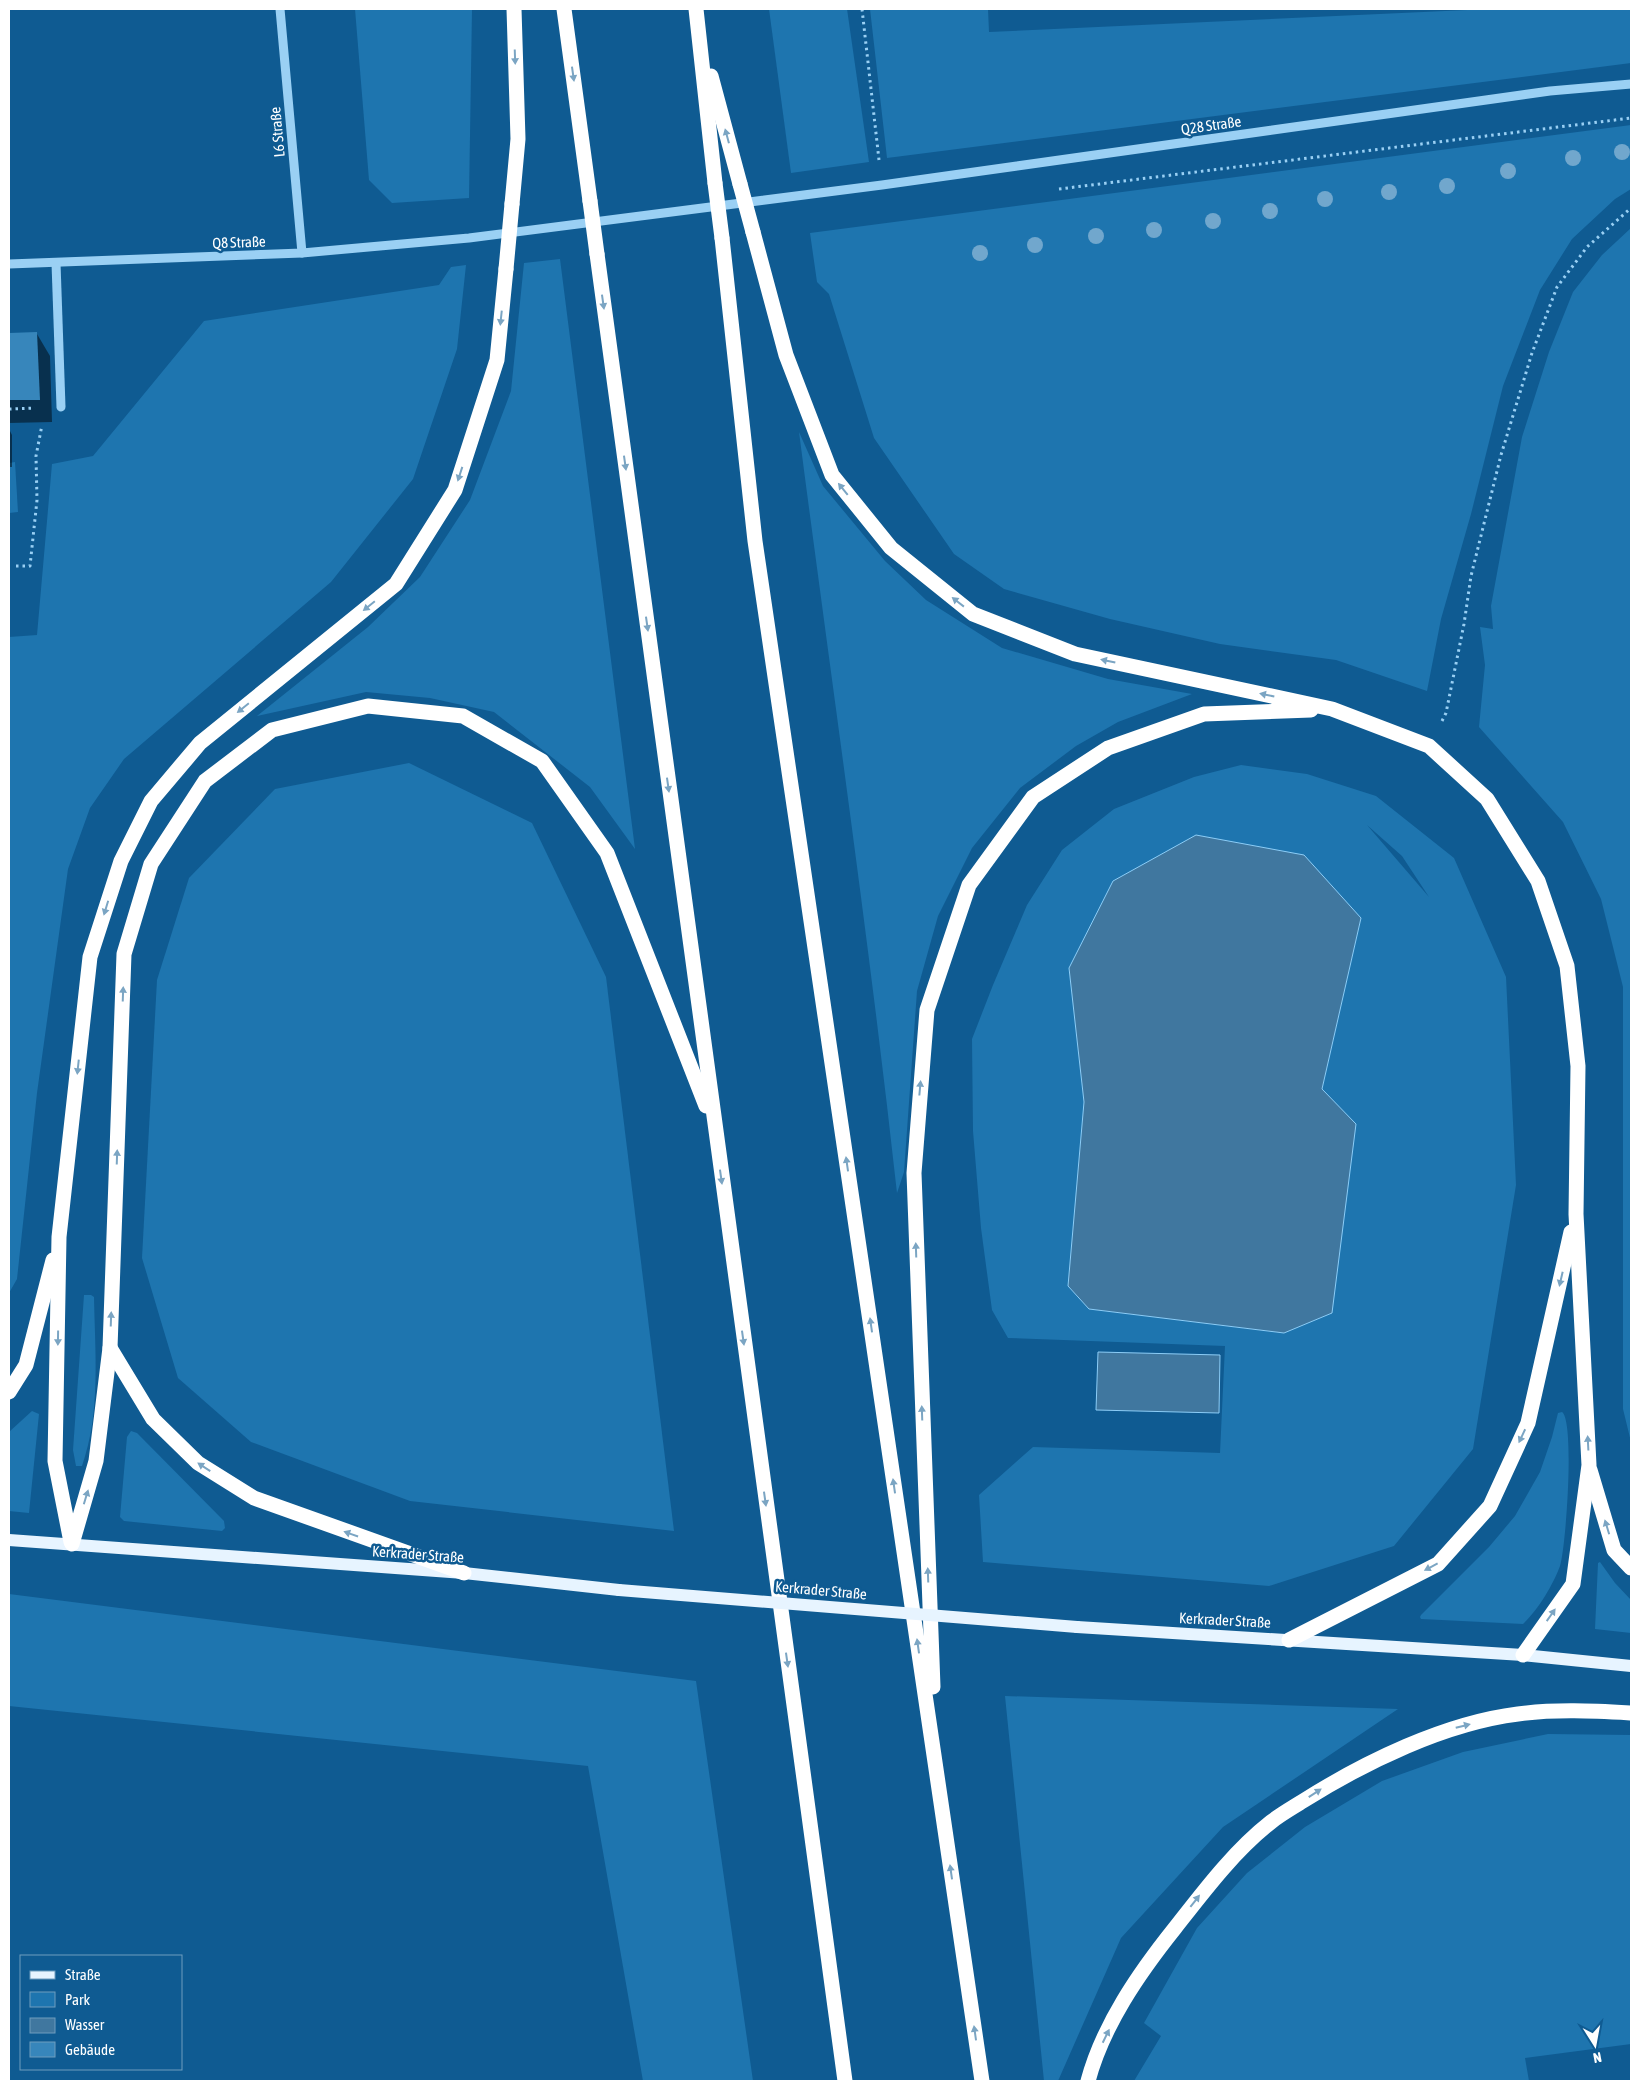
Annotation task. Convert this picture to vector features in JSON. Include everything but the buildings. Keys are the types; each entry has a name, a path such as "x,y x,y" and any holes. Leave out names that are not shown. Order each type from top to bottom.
{"highway":[{"path":"72,1544 55,1461 59,1237 90,957 121,861 150,801 200,743 396,584 455,490 497,360 518,139 514,9"},
{"path":"564,9 845,2081"},
{"path":"696,9 757,551 982,2081"},
{"path":"698,28 786,356 832,475 891,548 973,614 1075,654 1332,709 1429,746 1487,799 1538,881 1567,966 1578,1066 1576,1214 1589,1465 1573,1584 1523,1655"},
{"path":"72,1544 96,1461 110,1348 124,954 151,864 204,781 272,730 368,706 462,716 542,761 607,853 715,1129"},
{"path":"936,1764 914,1173 926,1010 969,885 1033,797 1108,748 1204,714 1332,709"},
{"path":"1289,1640 1438,1564 1490,1506 1528,1423 1576,1214"},
{"path":"9,1392 26,1366 59,1237"},
{"path":"110,1348 153,1419 198,1463 254,1498 464,1573"},
{"path":"1589,1465 1614,1550 1631,1568"},
{"path":"1088,2081 1093,2063 1120,2007 1150,1958 1217,1874 1271,1822 1332,1783 1383,1757 1456,1728 1516,1714 1563,1710 1631,1713"}],"main road":[{"name":"Kerkrader Straße","path":"9,1540 464,1573 619,1590 1077,1627 1523,1655 1631,1666"}],"lane":[{"name":"L6 Straße","path":"280,9 302,253"},
{"name":"Q28 Straße","path":"469,238 795,196 1550,91 1631,84"},
{"name":"Q8 Straße","path":"9,264 302,253 469,238"},
{"path":"56,263 61,407"}],"path":[{"path":"862,9 877,145"},
{"path":"1052,190 1631,118"},
{"path":"1429,746 1446,713 1464,624 1470,576 1501,455 1532,353 1557,287 1587,247 1631,208"},
{"path":"9,409 36,408"},
{"path":"16,566 30,566 37,500 36,456"}],"green space":[{"path":"355,9 472,9 469,198 392,203 369,180"},
{"path":"769,9 847,9 869,162 791,173"},
{"path":"870,9 988,9 989,32 1489,9 1631,9 1631,63 887,158"},
{"path":"1631,125 1631,189 1615,199 1572,239 1540,290 1503,386 1471,514 1441,619 1427,691 1336,660 1220,644 1110,619 1004,589 954,554 874,438 829,294 817,282 810,233"},
{"path":"1631,228 1631,1442 1623,1409 1623,987 1601,899 1563,822 1479,727 1485,665 1480,627 1493,629 1491,606 1522,437 1549,352 1573,292 1602,255"},
{"path":"560,259 635,849 590,787 494,712 430,698 366,692 257,716 368,627 420,577 470,500 511,391 524,263"},
{"path":"466,265 457,349 413,479 331,582 124,759 90,808 68,869 37,1093 17,1279 9,1293 9,637 37,635 52,464 93,456 204,321 439,285 451,267"},
{"path":"799,432 823,486 885,561 926,600 1002,648 1108,679 1192,694 1118,722 1076,746 1020,788 972,848 938,916 917,991 904,1172 897,1193 862,908"},
{"path":"15,462 18,512 9,513 9,463"},
{"path":"409,763 532,823 606,977 674,1531 410,1501 251,1442 178,1378 142,1258 157,980 189,878 275,789"},
{"path":"1241,765 1307,774 1376,796 1454,858 1506,977 1516,1185 1473,1449 1394,1546 1269,1586 983,1562 979,1495 1033,1447 1220,1453 1225,1346 1008,1338 992,1310 981,1228 973,1131 972,1039 1027,905 1062,850 1114,809 1194,777","holes":["1367,825 1402,856 1429,897","1361,918 1322,1089 1332,1313 1283,1333 1089,1309 1068,1286 1084,1102 1069,968"]},
{"path":"84,1295 94,1297 96,1361 94,1404 88,1446 82,1466 76,1466 73,1450"},
{"path":"32,1411 39,1414 29,1513 9,1511 9,1432"},
{"path":"1562,1412 1566,1420 1569,1460 1565,1535 1560,1566 1539,1605 1523,1624 1421,1619 1421,1615 1489,1547 1515,1516 1540,1472 1558,1413"},
{"path":"131,1431 137,1433 224,1521 225,1528 222,1531 124,1521 120,1517 127,1437"},
{"path":"1600,1562 1615,1583 1631,1600 1631,1633 1595,1629 1598,1563"},
{"path":"9,1594 696,1681 753,2081 643,2081 588,1766 9,1706"},
{"path":"1005,1696 1398,1709 1223,1827 1121,1938 1058,2081 1044,2081"},
{"path":"1548,1734 1631,1735 1631,2044 1525,2058 1529,2081 1134,2081 1161,2036 1144,2023 1197,1928 1247,1873 1305,1827 1382,1781 1463,1752"}],"water":[{"path":"1196,835 1304,855 1361,918 1322,1089 1356,1124 1332,1313 1284,1333 1089,1309 1068,1286 1084,1102 1069,968 1113,881"},
{"path":"1098,1352 1220,1355 1219,1413 1096,1410"}]}
